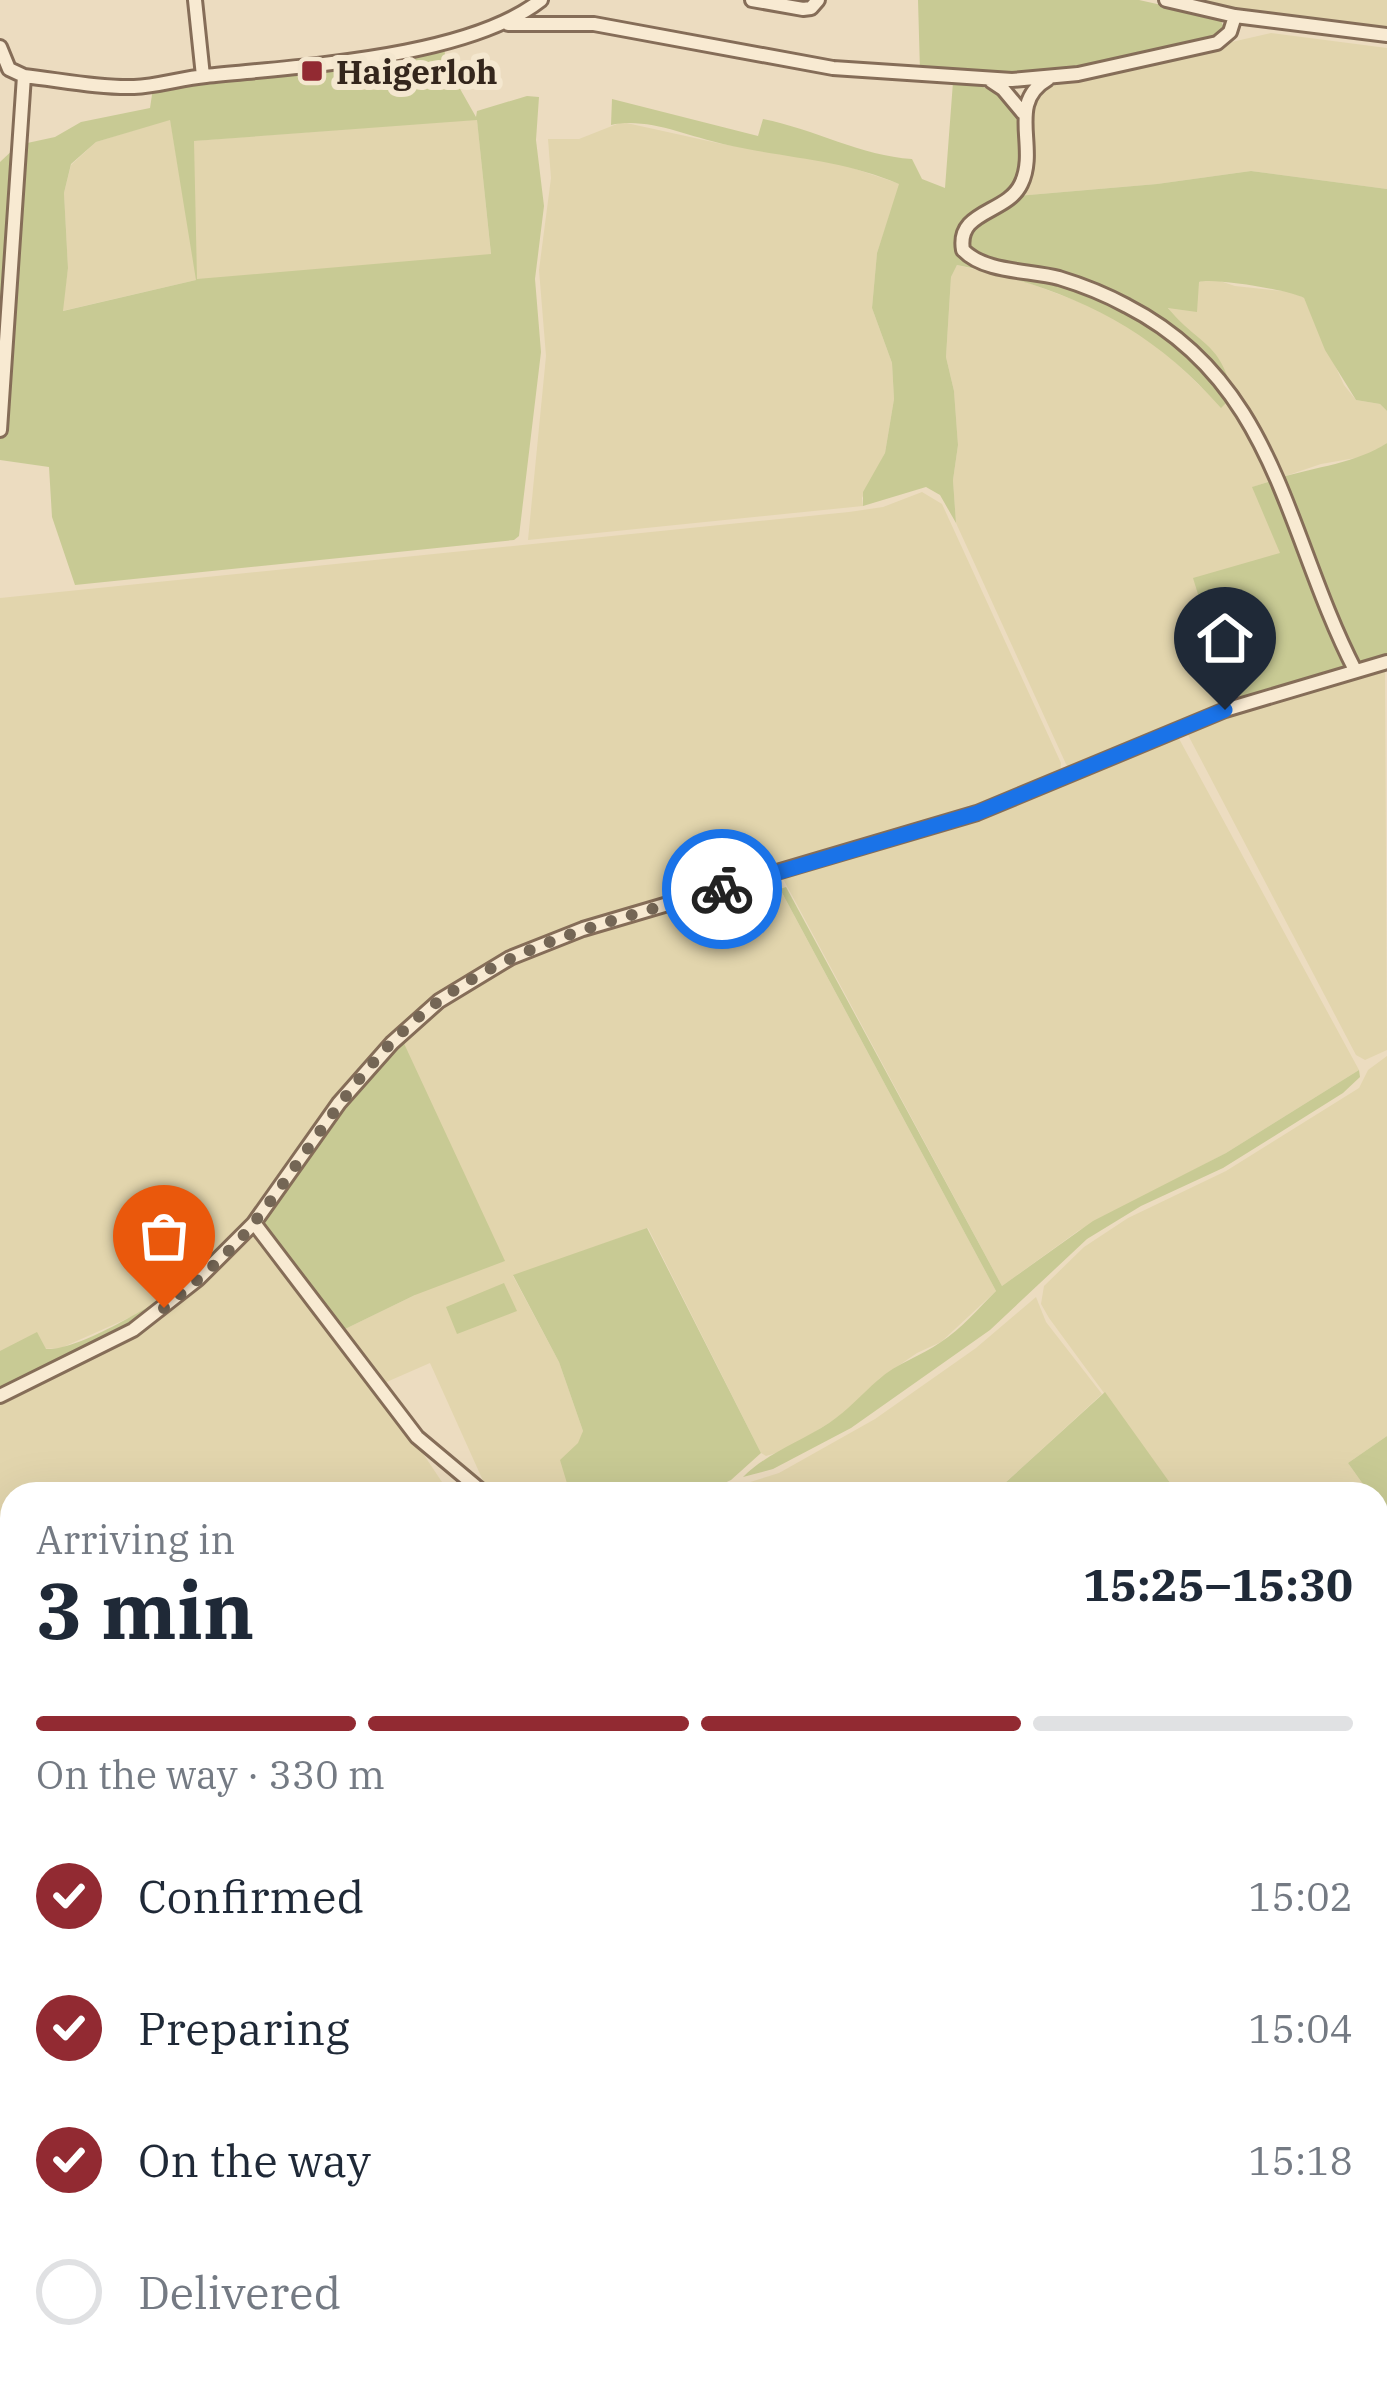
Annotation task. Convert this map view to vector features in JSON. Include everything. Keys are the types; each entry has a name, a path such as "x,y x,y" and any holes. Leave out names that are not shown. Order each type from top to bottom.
{"street":[{"path":"195,0 203,76"},
{"path":"508,24 541,0"},
{"path":"752,0 803,9 818,0"},
{"path":"1166,0 1235,16 1387,35"},
{"path":"0,47 9,69 24,76 133,87 311,66 508,24 565,21 833,68 1048,79 1216,44 1230,32 1235,16"},
{"path":"0,430 24,76"},
{"path":"985,79 1003,89 1023,114"},
{"path":"1048,79 1030,94 1023,114 1027,163 1021,184 1000,206 968,223 962,234 964,250 980,263 1060,279 1126,305 1178,337 1219,375 1270,462 1355,670"},
{"path":"0,1396 133,1330 198,1279 254,1223 339,1103 403,1031 452,992 532,946 977,813 1225,710 1387,662"},
{"path":"254,1223 417,1437 470,1482"}],"shaded area":[{"path":"1190,0 1387,0 1387,28 1233,10"},
{"path":"1271,33 1387,48 1387,189 1251,171 1017,196 1028,108 1048,84"},
{"path":"170,119 195,268 193,141 477,119 491,255 196,280 62,311 68,268 64,193 71,165 96,142"},
{"path":"622,122 835,162 900,184 877,253 872,308 892,363 894,399 885,453 862,498 863,506 528,540 546,356 539,270 551,178 548,139 579,139"},
{"path":"957,265 1026,282 1098,309 1151,339 1222,407 1168,307 1211,278 1235,286 1292,292 1304,298 1344,385 1356,400 1380,404 1387,411 1387,443 1367,456 1321,464 1253,487 1281,553 1215,603 1240,701 1069,769 956,523 953,480 958,445 946,357 951,277"},
{"path":"922,492 942,504 1061,763 1060,775 993,802 587,924 454,986 433,998 379,1052 249,1222 183,1286 133,1316 61,1348 0,1351 0,598 849,512 883,507"},
{"path":"1385,667 1387,1050 1365,1060 1356,1055 1188,735 1235,710"},
{"path":"1177,735 1359,1070 1226,1153 1078,1231 1002,1286 781,875 857,852"},
{"path":"774,878 996,1291 941,1342 879,1379 860,1401 786,1450 766,1456 648,1228 513,1276 559,1362 583,1431 572,1482 484,1482 430,1363 382,1384 343,1330 415,1295 401,1037 429,1011 523,953"},
{"path":"1387,1056 1387,1436 1348,1463 1361,1482 1169,1482 1049,1318 1041,1304 1044,1286 1084,1247 1128,1218 1226,1171 1359,1088 1368,1070"},
{"path":"261,1239 442,1482 0,1482 0,1400 112,1348 155,1321 199,1286 243,1240"},
{"path":"1036,1297 1046,1322 1102,1394 1006,1482 750,1482 779,1473 875,1419 976,1348"}],"green space":[{"path":"918,0 1139,0 1220,18 1224,28 1214,41 1064,73 920,71"},
{"path":"444,47 449,83 459,87 476,117 477,111 527,96 539,97 536,140 544,206 535,279 541,352 519,536 75,585 52,517 49,467 0,460 0,162 18,145 55,137 81,122 150,108 153,88 305,72","holes":["170,120 196,280 63,311 68,268 64,193 71,164 96,142","477,120 491,254 197,279 194,141"]},
{"path":"953,82 998,93 1020,116 1024,151 1017,196 1251,171 1387,189 1387,411 1380,404 1356,400 1325,350 1304,298 1296,295 1207,281 1199,282 1197,312 1168,308 1223,365 1232,397 1221,408 1164,353 1102,313 1034,285 957,265 951,277 946,357 958,445 953,480 956,523 940,495 926,487 863,506 863,492 885,453 894,399 892,363 872,308 877,253 899,184 856,169 723,144 653,125 611,125 612,99 758,136 763,119 782,123 875,153 912,159 922,179 945,188"},
{"path":"1387,443 1387,658 1363,663 1353,657 1279,478 1349,460"},
{"path":"1274,480 1346,663 1344,670 1240,701 1215,604 1201,604 1193,578 1280,553 1252,487"},
{"path":"786,887 1002,1286 1093,1221 1226,1153 1359,1070 1360,1077 1343,1093 1223,1168 1141,1206 1087,1239 990,1330 851,1428 773,1469 743,1477 829,1423 885,1374 948,1337 996,1291 780,889"},
{"path":"401,1037 505,1261 415,1295 343,1330 266,1230 264,1213"},
{"path":"647,1228 761,1453 727,1482 567,1482 560,1460 583,1431 559,1362 513,1275"},
{"path":"504,1283 517,1311 457,1334 446,1307"},
{"path":"183,1286 117,1334 0,1392 0,1351 37,1332 46,1349 77,1343"},
{"path":"1105,1392 1169,1482 1006,1482"},
{"path":"1387,1436 1387,1482 1361,1482 1348,1463"}],"way so far":[{"path":"164,1308 254,1223 362,1075 439,1001 532,946 722,889"}],"place":[{"name":"Haigerloh","path":"312,71"}],"route":[{"path":"722,889 977,813 1225,710"}]}
